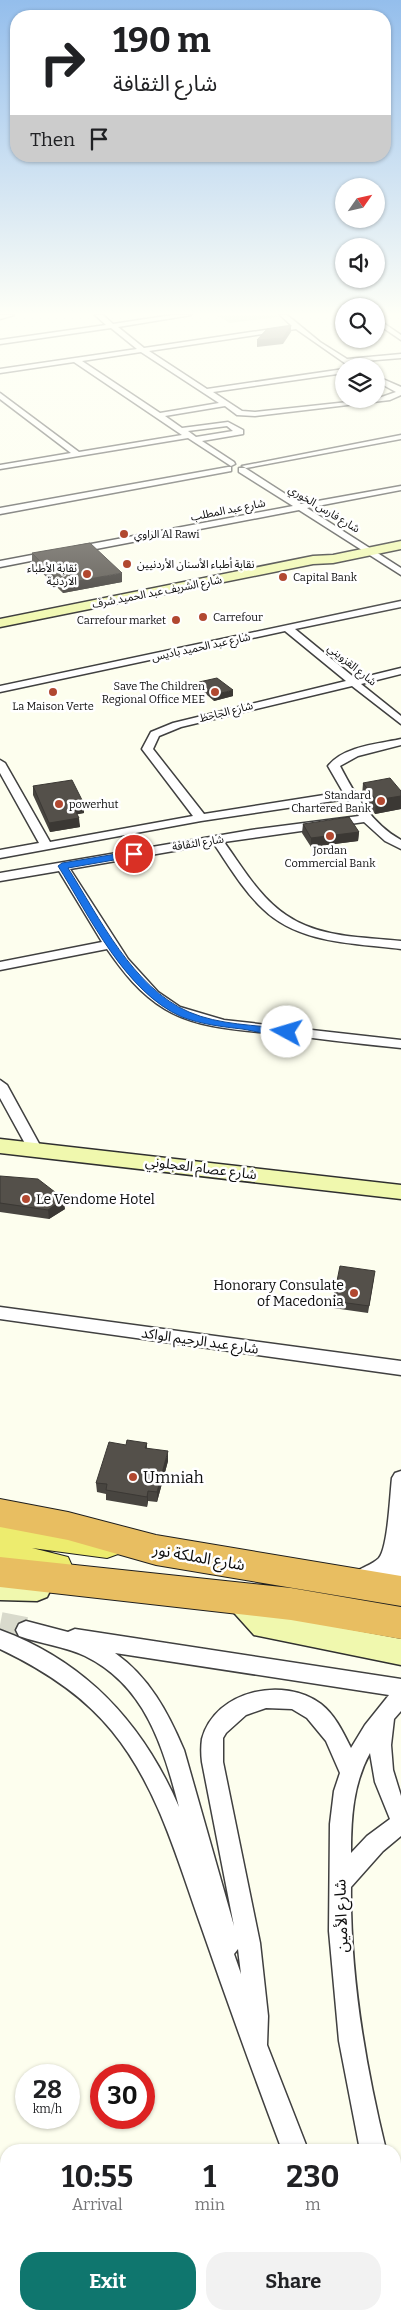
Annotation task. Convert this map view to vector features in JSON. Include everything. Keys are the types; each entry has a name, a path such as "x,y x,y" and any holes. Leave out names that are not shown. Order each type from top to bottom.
{"highway":[{"name":"شارع الملكة نور","path":"0,1513 68,1526 156,1550 401,1591"},
{"path":"0,1572 237,1597 291,1604 401,1623"}],"main road":[{"path":"0,1532 156,1550"},
{"path":"0,1555 193,1592"}],"street":[{"path":"37,423 77,454"},
{"path":"171,423 230,466"},
{"path":"0,467 77,454 240,432 228,424 181,430"},
{"path":"0,511 230,466 244,468 401,437"},
{"name":"شارع فارس الخوري","path":"244,468 298,508 367,549 401,572"},
{"name":"شارع عبد المطلب","path":"0,564 401,488"},
{"name":"شارع الشريف عبد الحميد شرف","path":"3,621 314,560 332,559 401,539"},
{"name":"شارع الشريف عبد الحميد شرف","path":"367,549 401,544"},
{"name":"شارع عبد الحميد باديس","path":"0,689 401,604"},
{"name":"شارع القزويني","path":"287,628 401,721"},
{"name":"شارع الجاحظ","path":"201,818 147,749 155,734 172,726 208,716 401,671"},
{"path":"401,742 348,755 335,762 334,766 349,795 366,818 394,842 401,845"},
{"path":"0,763 4,779 46,845"},
{"name":"شارع الثقافة","path":"0,854 201,818 349,795"},
{"name":"شارع الثقافة","path":"0,877 217,840 366,818"},
{"path":"217,840 267,907 293,926 336,936 401,945"},
{"path":"62,866 127,967 157,998 186,1015 224,1024 401,1044"},
{"path":"0,966 112,944"},
{"path":"0,1085 35,1149"},
{"name":"شارع عصام العجلوني","path":"0,1146 401,1192"},
{"name":"شارع عبد الرحيم الواكد","path":"0,1314 401,1368"},
{"path":"401,1478 392,1565 401,1584"},
{"path":"350,1583 372,1575 388,1562 393,1553"},
{"path":"0,1588 193,1592"},
{"path":"237,1597 264,1626 401,1652"},
{"path":"258,2053 174,1750 165,1725 144,1693 128,1675 106,1657 76,1644 26,1630 401,1688"},
{"path":"0,1639 31,1653 63,1672 93,1696 120,1725 143,1758 179,1835 293,2144"},
{"name":"شارع الأمين","path":"372,2144 359,2094 348,2028 340,1938 339,1884 343,1798 350,1772 360,1752 385,1714 401,1696"},
{"path":"258,2053 257,2017 250,1950 214,1776 213,1739 226,1718 244,1707 266,1698 288,1698 296,1700 314,1710 328,1723 336,1737 350,1772"},
{"path":"385,1714 381,1735 381,1764 392,1801 401,1818"},
{"path":"339,1884 367,1850 388,1831 401,1824"}],"building":[{"path":"90,543 122,573 62,584 32,553"},
{"path":"217,678 233,690 214,695 199,682"},
{"path":"390,778 401,791 401,796 376,800 363,783"},
{"name":"powerhut","path":"72,780 84,804 73,806 79,818 49,823 33,786"},
{"path":"349,817 359,832 311,838 303,824"},
{"name":"Le Vendome Hotel","path":"0,1176 38,1179 64,1199 48,1210 0,1203"},
{"name":"Honorary Consulate of Macedonia","path":"340,1266 375,1271 369,1306 333,1301"},
{"name":"Umniah","path":"127,1440 147,1443 145,1448 168,1451 157,1492 148,1491 147,1497 106,1490 107,1484 96,1483 109,1442 126,1445"}],"tunnel":[{"path":"0,1625 26,1630"}],"place":[{"name":"الراوي Al Rawi","path":"124,534"},
{"name":"نقابة أطباء الأسنان الأردنيين","path":"127,564"},
{"name":"نقابة الأطباء الاردنية","path":"87,574"},
{"name":"Capital Bank","path":"283,577"},
{"name":"Carrefour","path":"203,617"},
{"name":"Carrefour market","path":"176,620"},
{"name":"La Maison Verte","path":"53,692"},
{"name":"Save The Children Regional Office MEE","path":"215,692"},
{"name":"Standard Chartered Bank","path":"381,801"},
{"name":"powerhut","path":"59,804"},
{"name":"Jordan Commercial Bank","path":"330,836"},
{"name":"Le Vendome Hotel","path":"26,1199"},
{"name":"Honorary Consulate of Macedonia","path":"354,1293"},
{"name":"Umniah","path":"133,1477"}],"route":[{"path":"134,854 62,866 127,967 138,980 157,998 186,1015 224,1024 287,1032"}]}
